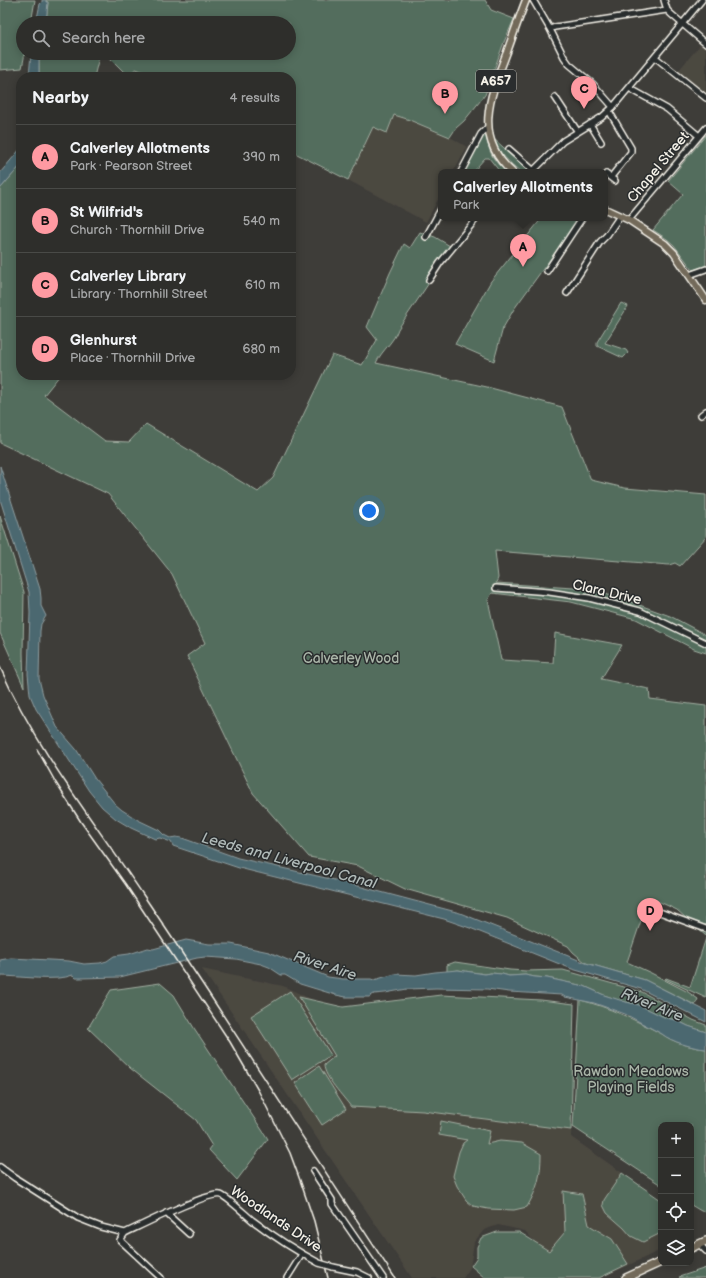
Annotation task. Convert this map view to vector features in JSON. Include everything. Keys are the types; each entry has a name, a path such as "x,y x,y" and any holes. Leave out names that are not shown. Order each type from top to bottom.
{"highway":[{"path":"694,1246 703,1242"},
{"path":"626,1278 658,1263"}],"main road":[{"name":"A657","path":"510,169 493,147 488,127 489,105 494,86 526,0"},
{"path":"608,210 629,220 665,244 674,253 706,300"}],"street":[{"path":"533,0 564,57 569,64 593,84 611,109 631,148 631,152 611,177"},
{"path":"664,0 667,10 706,44"},
{"path":"537,169 563,141 611,109 702,0"},
{"path":"550,29 667,10"},
{"path":"655,57 706,98"},
{"path":"629,88 667,109 699,136"},
{"path":"555,97 578,132"},
{"path":"590,124 602,142"},
{"path":"463,169 481,134 488,127"},
{"name":"Chapel Street","path":"629,220 706,128"},
{"path":"509,149 531,169"},
{"path":"426,237 438,215"},
{"path":"567,293 600,242 608,235 620,216"},
{"path":"429,280 440,263 475,221"},
{"path":"547,271 580,221"},
{"path":"689,275 706,268"},
{"path":"701,416 706,411"},
{"name":"Clara Drive","path":"496,588 548,592 589,598 640,611 706,643"},
{"path":"646,906 706,929"},
{"path":"0,1167 78,1218 125,1234 120,1240 160,1278"},
{"path":"313,1171 332,1200 332,1204 383,1278"},
{"name":"Woodlands Drive","path":"125,1234 166,1213 213,1195 221,1196 253,1221 302,1254 319,1263 357,1272 369,1278"},
{"path":"166,1213 189,1234"},
{"path":"703,1242 706,1251"},
{"path":"287,1278 302,1254"}],"shaded area":[{"path":"700,45 706,49 706,94 678,71"},
{"path":"394,115 450,137 467,147 455,169 438,169 438,200 426,222 348,180 373,127"},
{"path":"202,969 283,986 313,1000 343,1007 441,995 541,1000 574,1004 571,1137 658,1198 658,1251 601,1278 556,1278 549,1258 525,1231 498,1225 484,1230 474,1242 470,1268 463,1278 412,1278"}],"green space":[{"path":"0,0 35,0 32,16 16,16 16,60 24,60 22,68 0,70"},
{"path":"46,0 485,0 491,10 514,19 485,95 450,137 394,115 387,133 373,127 348,180 296,154 296,72 145,72 136,69 132,72 124,72 112,60 296,60 296,16 47,16 48,2 46,2"},
{"path":"39,60 98,60 95,72 39,72"},
{"path":"486,135 492,156 503,169 498,169 489,158 485,158 476,169 466,169 483,136"},
{"path":"706,135 706,266 693,270 674,245 653,230 683,194 668,181"},
{"path":"494,139 528,169 518,169 501,153"},
{"name":"Calverley Wood","path":"16,171 16,380 56,380 44,395 105,441 129,442 146,424 258,492 273,478 332,355 362,365 377,340 367,327 390,273 404,244 410,248 420,232 435,237 455,249 441,265 376,363 487,387 562,407 591,480 625,488 706,495 706,537 680,566 675,563 669,565 495,551 498,578 496,583 589,589 634,603 670,616 706,635 706,653 694,649 636,619 571,602 492,593 488,600 501,660 553,663 555,633 622,645 601,679 649,689 650,699 706,706 706,936 677,910 649,897 627,962 688,992 698,999 695,1005 645,980 586,963 568,946 507,918 405,889 358,866 309,857 253,793 187,656 205,643 172,574 108,494 0,443 0,189"},
{"path":"540,221 578,221 514,309 503,328 494,361 455,344 491,281"},
{"path":"621,303 628,306 605,343 626,350 628,353 623,358 597,346 597,342"},
{"path":"0,516 24,592 24,687 0,633"},
{"path":"706,938 706,998 665,979 666,978 690,987"},
{"path":"455,962 510,970 563,970 642,992 693,1020 706,1025 706,1032 676,1020 666,1018 639,1005 621,1001 584,986 525,975 509,976 458,970 447,972 447,965"},
{"path":"160,983 174,995 194,1028 268,1139 237,1180 209,1150 212,1146 196,1120 130,1068 88,1028 111,990"},
{"path":"290,991 331,1055 292,1080 251,1016"},
{"path":"441,995 541,1000 574,1004 571,1130 423,1111 351,1107 327,1075 324,1065 335,1056 299,997 343,1007"},
{"name":"Rawdon Meadows Playing Fields","path":"580,1000 622,1014 671,1040 689,1046 706,1049 706,1212 694,1207 694,1122 658,1122 658,1183 573,1127"},
{"path":"319,1066 346,1109 322,1125 295,1083"},
{"path":"441,1121 490,1131 487,1144 500,1141 522,1143 541,1154 538,1181 534,1194 527,1207 514,1210 488,1209 473,1206 466,1200 457,1186 453,1176 459,1152 463,1143 467,1140 439,1135"},
{"path":"622,1173 658,1198 658,1234 643,1242 631,1236 607,1213 603,1205 604,1200"},
{"path":"563,1191 582,1194 589,1225 612,1239 628,1264 599,1278 485,1278 471,1266 477,1257 477,1247 481,1238 497,1232 519,1232 549,1251 565,1232"},
{"path":"706,1268 706,1278 679,1277"}],"water":[{"path":"42,0 46,0 46,2 48,2 47,16 37,16 40,4"},
{"path":"30,60 39,60 39,72 29,72"},
{"path":"16,154 16,171 0,189 0,173"},
{"path":"0,466 40,589 41,606 46,616 41,624 40,631 39,679 43,695 57,727 76,749 95,779 115,804 122,810 159,830 170,838 182,838 238,858 339,881 460,913 586,963 645,980 706,1011 706,1022 641,989 572,969 444,919 239,868 173,846 171,842 160,838 155,839 116,819 102,807 89,791 36,709 30,695 28,674 30,613 29,592 0,499"},
{"name":"River Aire","path":"186,940 209,944 231,944 269,952 328,977 343,979 374,980 395,974 416,975 458,970 485,974 491,973 509,976 525,975 547,978 584,986 604,995 639,1005 666,1018 676,1020 706,1032 706,1049 689,1046 671,1040 625,1014 594,1003 565,997 562,995 509,992 487,989 436,988 407,989 374,994 369,997 346,997 300,984 261,964 236,959 205,957 197,958 120,977 76,978 73,975 47,978 0,976 0,960 11,958 69,961 84,964 100,963 107,961 114,956 129,954 148,948 153,949"}],"railway":[{"path":"0,667 31,728 67,785 176,943 395,1278"},
{"path":"37,749 56,783 81,822 126,885 230,1042 259,1092 290,1153 314,1221 328,1278"}],"place":[{"name":"Calverley Library","path":"584,109"},
{"name":"St Wilfrid's","path":"445,114"},
{"name":"Calverley Allotments","path":"523,267"},
{"name":"Glenhurst","path":"650,931"}],"water label":[{"name":"Leeds and Liverpool Canal","path":"289,861"}]}
